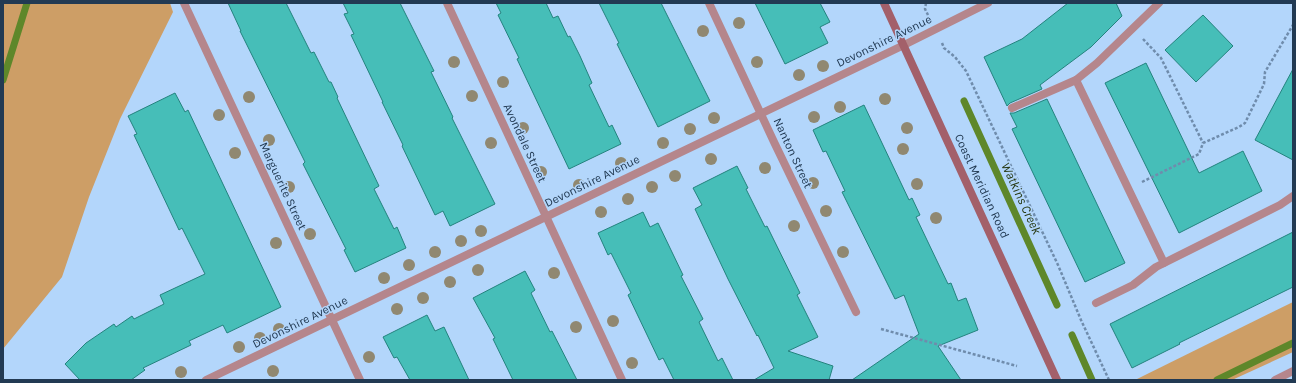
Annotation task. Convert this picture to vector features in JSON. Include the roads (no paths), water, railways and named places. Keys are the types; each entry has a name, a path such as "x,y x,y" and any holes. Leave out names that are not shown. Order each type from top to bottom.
{"main road":[{"name":"Coast Meridian Road","path":"884,3 1057,380"}],"street":[{"name":"Marguerite Street","path":"184,3 360,380"},
{"name":"Avondale Street","path":"447,3 622,380"},
{"name":"Nanton Street","path":"709,3 760,113 856,312"},
{"name":"Devonshire Avenue","path":"206,380 904,45 988,3"},
{"path":"1012,108 1076,80 1089,70 1159,3"},
{"path":"1076,80 1164,263"},
{"path":"1096,303 1133,284 1164,263 1280,205 1293,196"},
{"path":"1275,380 1293,371"}],"waterway":[{"path":"3,80 27,3"},
{"name":"Watkins Creek","path":"964,101 1057,305"},
{"name":"Watkins Creek","path":"1072,335 1092,380"},
{"path":"1217,380 1293,343"}]}
